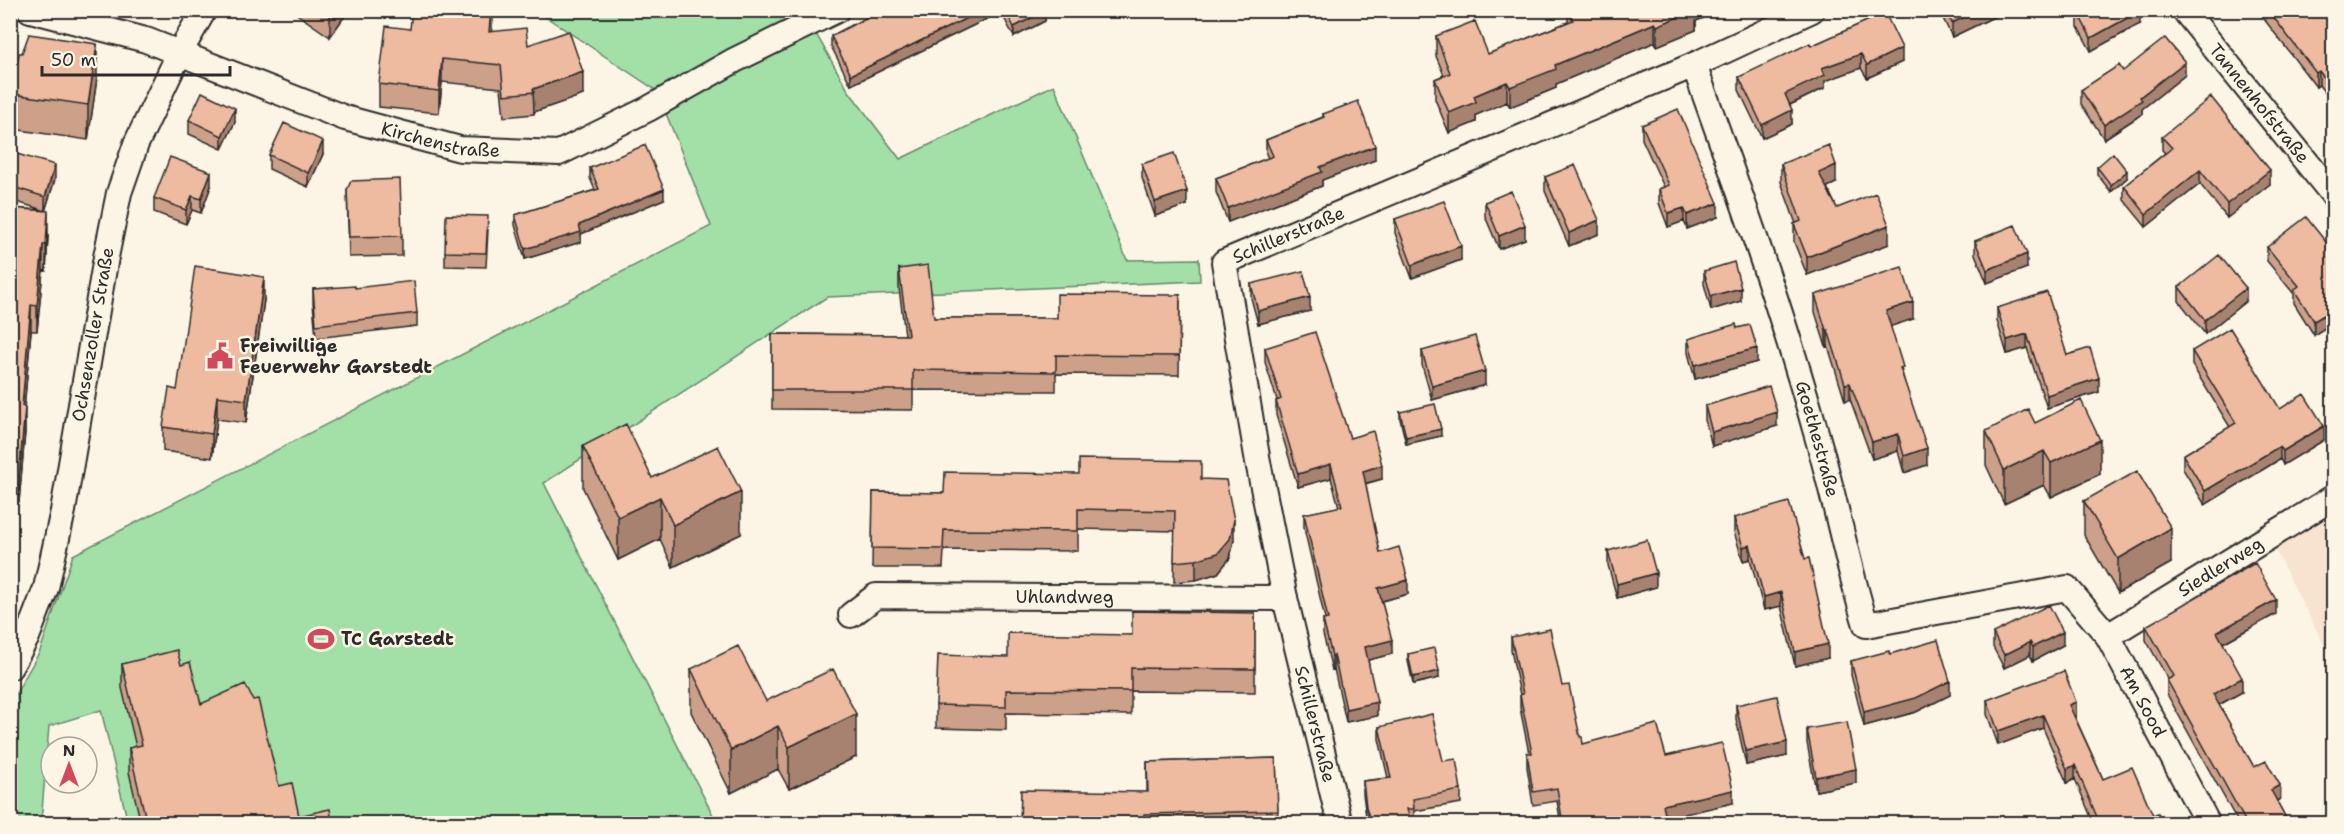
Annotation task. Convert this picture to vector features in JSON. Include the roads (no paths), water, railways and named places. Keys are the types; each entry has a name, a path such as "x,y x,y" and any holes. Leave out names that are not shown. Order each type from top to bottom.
{"street":[{"name":"Kirchenstraße","path":"30,10 146,40 345,118 460,149 559,153 648,109 735,60 837,10"},
{"name":"Ochsenzoller Straße","path":"10,667 27,637 46,588 58,533 119,193 136,144 180,52 204,10"},
{"name":"Schillerstraße","path":"1340,824 1285,598 1258,462 1224,262 1694,65 1812,10"},
{"name":"Tannenhofstraße","path":"2184,10 2334,196"},
{"name":"Goethestraße","path":"1694,65 1761,251 1790,344 1818,438 1866,625 2067,588"},
{"name":"Siedlerweg","path":"2108,636 2334,497"},
{"name":"Am Sood","path":"2067,588 2108,636 2208,824"},
{"name":"Uhlandweg","path":"851,615 876,596 1285,598"}],"place":[{"name":"Freiwillige Feuerwehr Garstedt","path":"220,356"},
{"name":"TC Garstedt","path":"321,639"}]}
